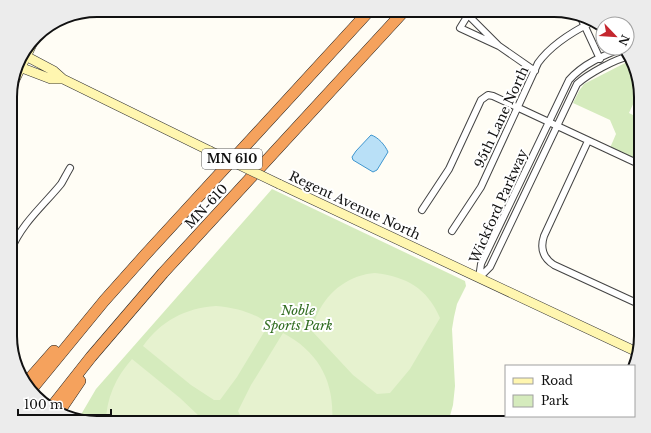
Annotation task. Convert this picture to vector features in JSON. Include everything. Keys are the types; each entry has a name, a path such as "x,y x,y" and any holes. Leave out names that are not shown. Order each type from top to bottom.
{"highway":[{"name":"MN-610","path":"34,386 104,302 175,222 364,17"},
{"name":"MN-610","path":"54,404 105,340 163,273 399,17"},
{"path":"62,408 80,381 163,273"},
{"path":"30,379 68,336 104,302"}],"street":[{"path":"467,17 460,28 499,46 535,71"},
{"path":"470,17 499,46"},
{"path":"583,22 600,59"},
{"name":"95th Lane North","path":"452,230 481,187 538,63 548,51 588,24"},
{"name":"Wickford Parkway","path":"479,278 481,264 569,80 583,67 606,56"},
{"name":"Regent Avenue North","path":"28,57 54,71 63,79 279,184 632,350"},
{"name":"Wickford Parkway","path":"479,278 490,268 573,91 582,79 624,58"},
{"name":"Regent Avenue North","path":"22,68 51,79 63,79"},
{"path":"422,210 449,169 482,100 488,95 634,162"},
{"path":"588,141 544,236 542,241 542,252 545,258 554,265 634,302"},
{"path":"17,236 34,213 61,183 70,168"}],"green space":[{"path":"626,62 631,76 634,92 634,102 629,113 634,116 634,157 632,158 610,148 616,134 610,120 573,103 584,84"},
{"name":"Noble Sports Park","path":"272,189 465,281 466,286 457,304 452,329 455,386 450,416 97,416 81,414 96,389"},
{"path":"375,273 397,278 415,286 429,299 440,318 410,369 390,393 377,394 353,375 312,331 318,313 328,297 334,291 349,280 366,274"},
{"path":"216,306 244,311 257,316 269,324 237,377 220,400 214,400 191,385 143,346 158,329 175,317 205,307"},
{"path":"283,333 306,349 322,370 331,394 332,416 240,416 238,411 251,385"},
{"path":"132,359 180,398 199,416 106,416 113,388"}],"water":[{"path":"371,135 381,142 388,152 377,170 373,172 353,160 352,157"}]}
